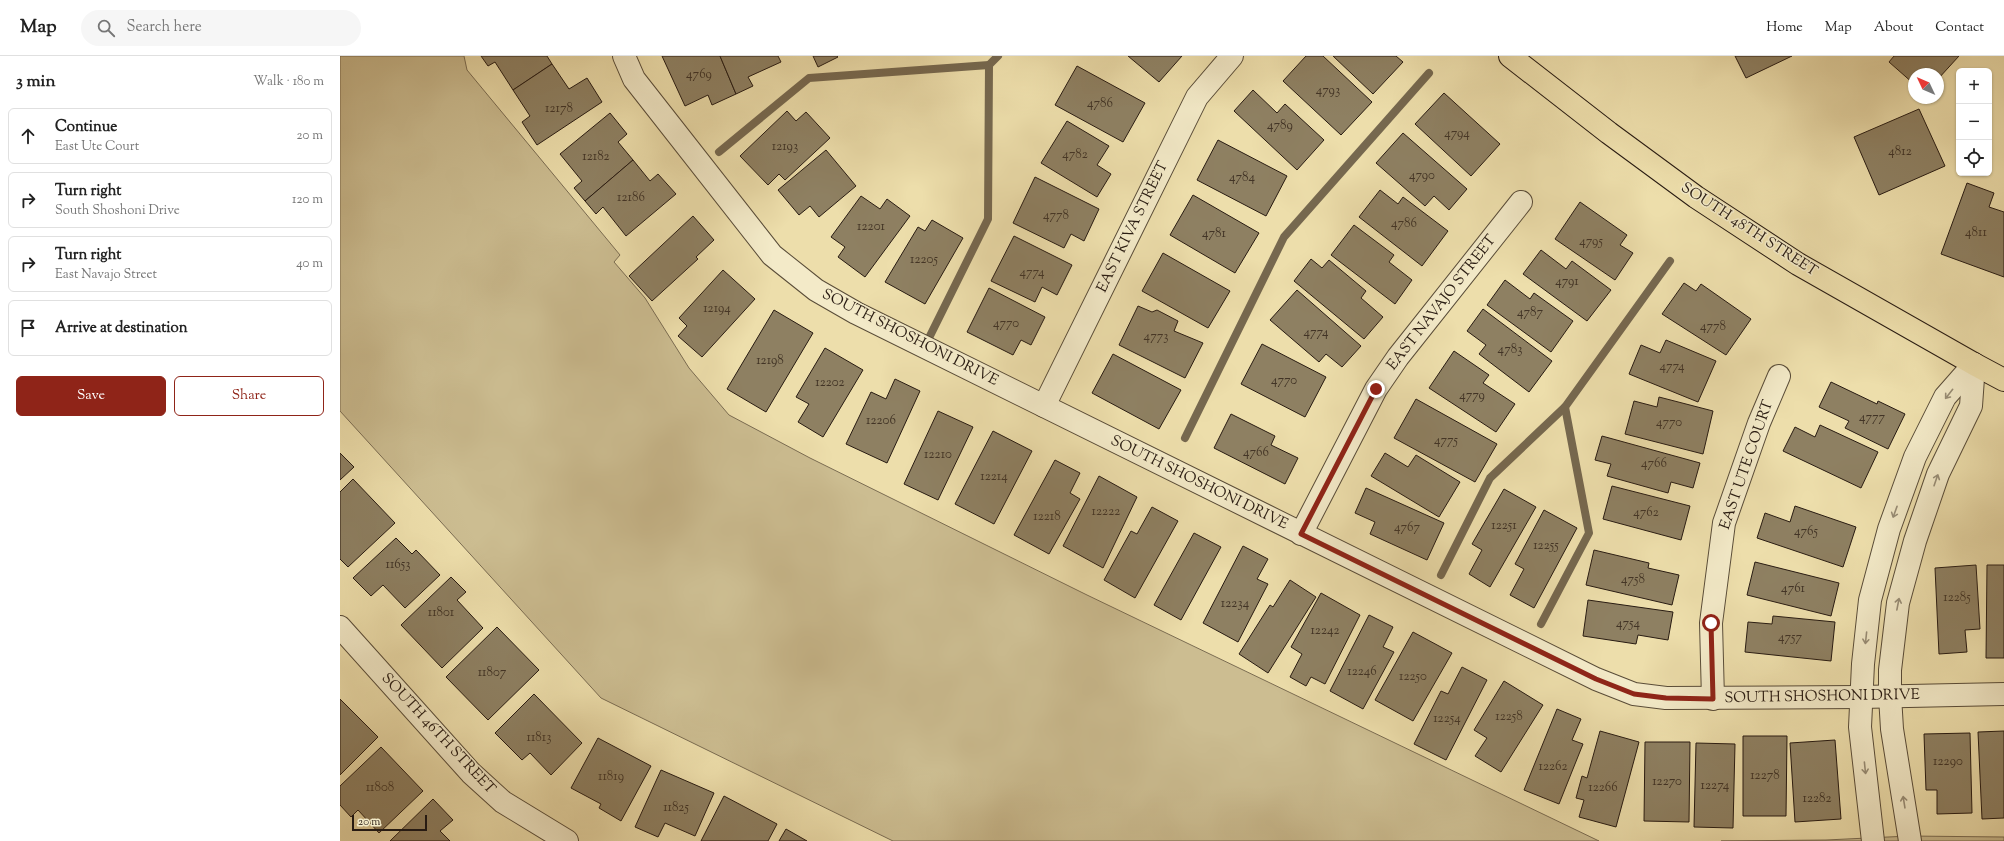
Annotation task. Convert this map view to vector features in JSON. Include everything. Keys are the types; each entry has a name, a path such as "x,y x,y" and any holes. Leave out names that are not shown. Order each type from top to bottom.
{"main road":[{"name":"SOUTH 48TH STREET","path":"1510,56 1609,133 1702,202 1798,264 2004,380"}],"street":[{"name":"SOUTH SHOSHONI DRIVE","path":"624,56 634,78 772,255 816,290 856,313 1602,682 1634,694 1666,698 1713,699 2004,694"},
{"name":"EAST KIVA STREET","path":"1044,406 1197,97 1232,56"},
{"name":"EAST NAVAJO STREET","path":"1301,534 1376,389 1398,357 1521,202"},
{"path":"1910,841 1892,729 1890,696 1890,670 1898,603 1915,541 1938,474 1971,406 1974,364"},
{"path":"1873,841 1860,727 1861,697 1870,600 1889,529 1915,457 1945,397 1974,364"},
{"name":"EAST UTE COURT","path":"1713,699 1711,623 1724,523 1758,423 1779,376"},
{"name":"SOUTH 46TH STREET","path":"340,627 471,773 503,802 568,841"}],"shaded area":[{"path":"340,56 464,56 467,70 620,255 614,262 645,298 689,368 729,415 810,458 1087,595 1599,841 893,841 601,698 340,411"},
{"path":"1909,836 2004,837 2004,841 1721,841 1826,840"}],"building":[{"path":"481,56 547,56 552,64 513,90 495,62 488,66"},
{"path":"662,56 720,56 736,94 712,105 708,95 685,106"},
{"path":"720,56 778,56 781,62 748,77 753,86 736,94"},
{"path":"813,56 837,56 838,57 818,67"},
{"path":"1128,56 1182,56 1159,82"},
{"path":"1306,56 1323,56 1372,102 1341,135 1283,81"},
{"path":"1333,56 1396,56 1403,62 1373,94"},
{"path":"1735,56 1792,56 1746,78"},
{"path":"1894,56 1959,56 1944,72 1944,68 1908,68 1908,79 1889,62"},
{"path":"552,64 569,89 587,78 602,102 537,145 522,122 530,116 513,90"},
{"path":"1077,66 1145,103 1123,142 1055,105"},
{"path":"1253,90 1277,113 1285,104 1324,140 1297,170 1234,111"},
{"path":"1444,93 1500,144 1471,176 1415,124"},
{"path":"1919,109 1945,166 1879,195 1854,137"},
{"path":"787,111 796,121 806,112 830,138 785,180 779,174 768,185 740,156"},
{"path":"610,113 627,134 618,142 633,160 585,201 574,188 582,181 560,154"},
{"path":"1067,121 1109,146 1097,165 1111,174 1097,197 1041,163"},
{"path":"1403,133 1467,189 1449,210 1434,196 1425,206 1376,163"},
{"path":"1218,140 1287,176 1266,216 1197,180"},
{"path":"826,150 856,186 819,217 810,206 799,215 778,190"},
{"path":"633,160 650,181 658,174 676,194 626,236 603,207 596,214 585,201"},
{"path":"1035,177 1099,209 1084,241 1071,234 1064,248 1013,223"},
{"path":"1967,183 1994,193 1989,207 2004,212 2004,277 1941,254"},
{"path":"1380,190 1398,204 1403,197 1448,231 1422,266 1359,217"},
{"path":"1193,195 1259,233 1235,273 1170,235"},
{"path":"861,196 880,209 887,199 910,216 865,277 838,257 845,247 831,237"},
{"path":"1580,202 1627,235 1620,245 1633,253 1615,280 1555,239"},
{"path":"693,216 714,240 696,257 698,259 652,301 629,276"},
{"path":"932,220 963,238 925,304 885,282 918,227 925,231"},
{"path":"1354,225 1394,255 1389,262 1412,280 1395,304 1331,255"},
{"path":"1014,236 1072,265 1057,295 1042,287 1035,302 991,281"},
{"path":"1541,250 1566,269 1572,261 1611,290 1587,321 1523,274"},
{"path":"1163,253 1230,291 1208,328 1142,291"},
{"path":"1311,259 1322,268 1329,260 1366,291 1361,298 1383,317 1364,339 1294,281"},
{"path":"723,270 755,299 702,357 678,336 687,326 679,318"},
{"path":"1505,280 1530,299 1534,293 1573,321 1551,352 1487,305"},
{"path":"1684,283 1696,291 1701,284 1751,319 1726,355 1662,314"},
{"path":"989,288 1045,317 1031,345 1021,340 1013,355 967,332"},
{"path":"1297,290 1361,346 1342,367 1326,354 1319,362 1270,320"},
{"path":"1138,306 1152,312 1157,310 1178,321 1174,331 1203,343 1185,378 1119,345"},
{"path":"1483,309 1552,361 1529,392 1479,354 1486,345 1467,331"},
{"path":"774,310 813,333 766,412 727,389"},
{"path":"1666,340 1716,361 1698,402 1629,374 1641,345 1660,353"},
{"path":"1262,344 1326,377 1305,417 1241,384"},
{"path":"825,348 863,370 823,437 798,422 809,404 796,397"},
{"path":"1454,351 1489,375 1483,383 1515,404 1496,432 1429,388"},
{"path":"1113,354 1181,390 1159,429 1092,393"},
{"path":"895,379 920,391 887,463 846,444 871,392 886,399"},
{"path":"1831,382 1877,404 1878,401 1905,414 1888,449 1845,428 1849,421 1819,407"},
{"path":"1659,397 1713,411 1703,454 1625,434 1634,401 1657,407"},
{"path":"1416,399 1497,444 1475,482 1394,438"},
{"path":"938,411 973,427 938,500 904,484"},
{"path":"1231,414 1275,436 1271,445 1298,458 1285,484 1214,448"},
{"path":"1820,425 1878,452 1861,488 1783,451 1795,427 1815,437"},
{"path":"993,431 1032,451 994,524 955,504"},
{"path":"1602,436 1700,463 1693,488 1671,482 1668,493 1607,476 1611,464 1595,460"},
{"path":"340,453 354,467 340,480"},
{"path":"1385,453 1408,467 1416,455 1460,482 1439,517 1371,476"},
{"path":"1055,460 1080,473 1070,493 1080,499 1049,554 1014,535"},
{"path":"1099,476 1137,497 1103,568 1063,546"},
{"path":"353,479 395,523 348,567 340,559 340,492"},
{"path":"1612,486 1690,506 1681,540 1603,519"},
{"path":"1366,488 1444,523 1427,560 1370,534 1375,522 1355,513"},
{"path":"1504,489 1536,507 1490,587 1469,574 1482,550 1472,544"},
{"path":"1795,506 1856,527 1843,567 1757,538 1765,513 1790,522"},
{"path":"1152,507 1178,521 1135,598 1104,580 1131,531 1137,534"},
{"path":"1544,510 1577,528 1534,608 1510,595 1524,569 1515,564"},
{"path":"1194,533 1221,547 1181,620 1154,605"},
{"path":"396,538 412,554 416,550 440,575 405,608 383,585 371,596 353,578"},
{"path":"1243,546 1268,559 1257,579 1268,584 1238,642 1203,623"},
{"path":"1594,550 1649,563 1648,568 1679,575 1672,605 1586,585"},
{"path":"1755,562 1839,583 1831,616 1747,595"},
{"path":"1976,565 1980,629 1965,630 1967,652 1939,654 1935,568"},
{"path":"1987,565 2004,565 2004,658 1986,658"},
{"path":"451,577 466,592 457,600 483,628 442,668 401,625"},
{"path":"1290,580 1316,597 1268,673 1239,654 1270,605 1273,607"},
{"path":"1321,593 1360,615 1325,684 1311,677 1306,686 1290,677 1302,654 1291,647"},
{"path":"1588,600 1673,612 1668,640 1638,635 1636,644 1583,636"},
{"path":"1369,615 1393,627 1383,647 1394,652 1363,709 1330,691"},
{"path":"1773,616 1835,622 1831,661 1745,652 1748,622 1772,624"},
{"path":"497,627 539,670 488,720 446,677"},
{"path":"1413,632 1452,653 1413,721 1375,700"},
{"path":"1462,667 1487,680 1446,760 1414,744 1441,691 1448,694"},
{"path":"1504,681 1543,705 1501,772 1475,756 1487,738 1474,730"},
{"path":"534,694 582,743 551,775 530,753 522,760 495,733"},
{"path":"340,699 378,737 340,775"},
{"path":"1557,709 1581,719 1572,740 1583,744 1559,804 1524,790"},
{"path":"1600,731 1639,742 1616,827 1579,817 1584,800 1576,798 1582,776 1587,778"},
{"path":"2004,731 2004,818 1982,819 1978,732"},
{"path":"1970,733 1972,813 1937,814 1937,790 1926,790 1924,734"},
{"path":"1743,736 1787,736 1786,816 1743,816"},
{"path":"598,738 651,766 621,821 599,808 601,804 571,788"},
{"path":"1835,740 1841,819 1795,822 1790,743"},
{"path":"1645,742 1690,742 1689,822 1644,821"},
{"path":"1696,743 1735,744 1733,828 1694,827"},
{"path":"381,747 423,791 379,833 358,810 351,817 340,805 340,786"},
{"path":"661,770 714,793 695,836 665,823 658,837 635,827"},
{"path":"724,796 777,824 768,841 701,841"},
{"path":"433,799 453,820 440,831 450,841 390,841"},
{"path":"786,829 807,841 779,841"}],"waterway":[{"path":"925,346 988,219 989,65 998,56"},
{"path":"719,152 809,78 989,65"},
{"path":"1185,438 1284,237 1429,73"},
{"path":"1541,624 1589,533 1565,407 1670,261"},
{"path":"1441,575 1490,478 1565,407"}],"route":[{"path":"1376,389 1301,534 1596,679 1634,694 1666,698 1713,699 1711,623"}]}
